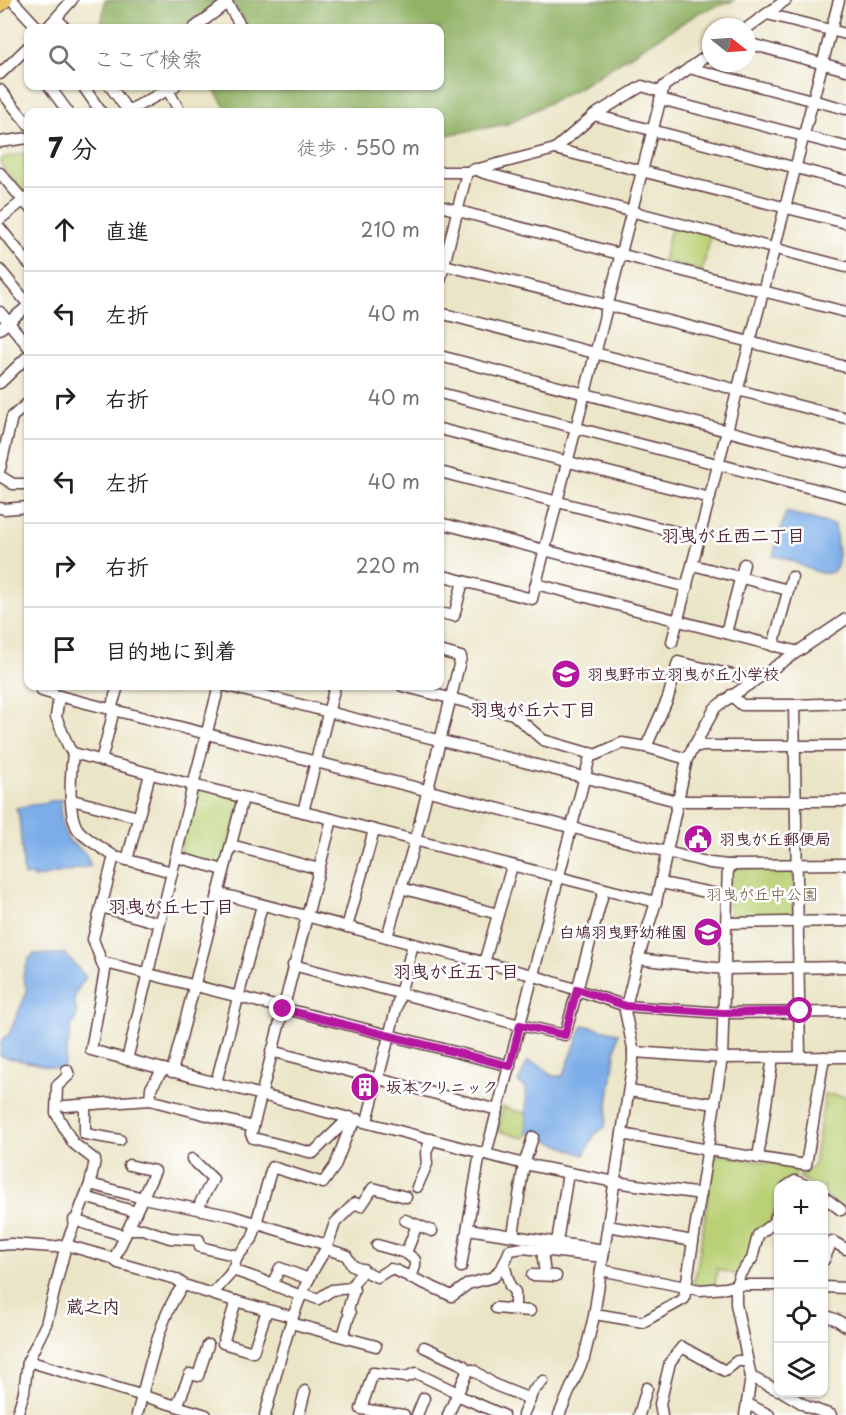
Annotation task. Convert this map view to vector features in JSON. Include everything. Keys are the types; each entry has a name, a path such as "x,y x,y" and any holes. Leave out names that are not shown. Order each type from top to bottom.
{"main road":[{"path":"0,5 5,0"}],"street":[{"path":"12,0 34,24"},
{"path":"52,24 72,0"},
{"path":"756,22 786,0"},
{"path":"672,642 839,0"},
{"path":"199,24 227,3 240,24"},
{"path":"767,14 846,34"},
{"path":"57,18 62,24"},
{"path":"756,45 846,70"},
{"path":"0,74 24,56"},
{"path":"444,576 532,599 661,95 664,86 702,59"},
{"path":"689,68 846,109"},
{"path":"444,172 471,170 555,149 594,116 642,86 661,95 846,147"},
{"path":"0,90 24,119"},
{"path":"52,90 65,108"},
{"path":"86,90 98,108"},
{"path":"113,90 126,108"},
{"path":"134,108 168,90"},
{"path":"173,90 178,108"},
{"path":"594,116 846,181"},
{"path":"0,142 24,139"},
{"path":"555,149 846,223"},
{"path":"471,170 846,267"},
{"path":"444,258 471,170"},
{"path":"0,173 24,198"},
{"path":"0,219 24,203"},
{"path":"444,207 846,312"},
{"path":"0,228 24,258"},
{"path":"444,264 846,367"},
{"path":"0,270 24,300"},
{"path":"4,326 24,308"},
{"path":"0,312 4,326 24,343"},
{"path":"444,314 846,418"},
{"path":"444,357 846,462"},
{"path":"0,383 24,360"},
{"path":"444,394 846,497"},
{"path":"0,469 12,417 24,406"},
{"path":"444,430 710,498"},
{"path":"444,473 700,538"},
{"path":"0,476 13,484 24,484"},
{"path":"0,507 4,509 24,507"},
{"path":"444,524 687,587"},
{"path":"726,633 744,564"},
{"path":"693,565 788,590"},
{"path":"773,646 792,577"},
{"path":"444,614 454,616 464,581"},
{"path":"536,584 795,651"},
{"path":"559,1415 584,1358 595,1314 633,1052 626,1022 626,1006 661,883 687,759 715,708 795,651 846,619"},
{"path":"387,937 415,841 461,657 444,652"},
{"path":"646,747 668,698 678,662 745,678 750,682"},
{"path":"43,690 42,692 668,853 728,865 846,864"},
{"path":"102,761 116,690"},
{"path":"127,1060 218,690"},
{"path":"243,690 677,801 846,801"},
{"path":"303,812 334,690"},
{"path":"418,690 513,714 543,740 595,755 622,743 646,747 687,759"},
{"path":"731,695 742,705 846,703"},
{"path":"59,696 56,717 69,748 74,753 193,786 656,902"},
{"path":"794,705 800,1057"},
{"path":"693,746 846,746"},
{"path":"74,753 71,772 72,800 77,829 114,856 172,872"},
{"path":"461,1267 483,1154 510,1066 591,753"},
{"path":"127,860 150,774"},
{"path":"150,1100 151,1088 168,1071 194,986 243,798"},
{"path":"72,800 138,817"},
{"path":"332,819 251,1134 253,1138 313,1153 358,1119"},
{"path":"347,927 374,830"},
{"path":"231,845 319,869"},
{"path":"114,856 93,939 105,971 91,1050 524,1164 615,1182 700,1194"},
{"path":"176,857 224,870"},
{"path":"595,1314 643,1322 684,1299 722,1058 728,865"},
{"path":"484,963 512,866"},
{"path":"661,883 727,896"},
{"path":"401,888 498,914"},
{"path":"293,965 565,1035 604,890"},
{"path":"218,893 532,975 626,1006 723,1013 846,1012"},
{"path":"216,1083 262,905"},
{"path":"101,907 159,923"},
{"path":"726,923 846,921"},
{"path":"213,1293 232,1270 238,1256 252,1239 264,1188 272,1167 323,1183 335,1166 348,1132 358,1119 378,1079 413,944"},
{"path":"638,959 724,969 846,967"},
{"path":"102,962 510,1066"},
{"path":"271,1052 498,1110"},
{"path":"633,1052 722,1058 846,1057"},
{"path":"758,1158 773,1057"},
{"path":"622,1134 806,1165 824,1057"},
{"path":"17,1415 24,1392 27,1361 46,1324 66,1245 90,1184 95,1160 72,1143 56,1113 57,1086 69,1075 67,1070"},
{"path":"629,1091 715,1104"},
{"path":"65,1106 150,1100 253,1127"},
{"path":"85,1105 85,1134 120,1140"},
{"path":"513,1235 524,1164 533,1137"},
{"path":"417,1187 427,1164 426,1153 431,1139"},
{"path":"192,1159 213,1179 199,1209"},
{"path":"112,1258 116,1255 127,1233 155,1171 129,1165"},
{"path":"557,1242 568,1173"},
{"path":"90,1184 256,1224 346,1255 352,1265 377,1277 390,1269 452,1296 468,1284 494,1277 504,1264 510,1250 523,1248 604,1254"},
{"path":"265,1415 301,1294 326,1247 335,1222 356,1203 361,1206 373,1188 406,1197"},
{"path":"85,1197 136,1212"},
{"path":"828,1200 841,1210"},
{"path":"74,1220 127,1233 143,1229 170,1238 199,1239 200,1247 238,1256"},
{"path":"405,1220 432,1231"},
{"path":"769,1415 747,1409 751,1377 736,1305 736,1285 740,1274 752,1259 758,1235 774,1221"},
{"path":"406,1253 417,1225"},
{"path":"608,1226 693,1241"},
{"path":"468,1229 557,1242 604,1254"},
{"path":"828,1250 832,1241 846,1249"},
{"path":"0,1245 53,1247 66,1245 112,1258 118,1263 376,1346"},
{"path":"377,1245 406,1253 415,1260 411,1278"},
{"path":"532,1275 551,1276 542,1250"},
{"path":"504,1264 510,1286 515,1292 515,1309"},
{"path":"272,1285 280,1268 309,1279"},
{"path":"351,1288 363,1269"},
{"path":"232,1270 318,1299 332,1290 351,1288"},
{"path":"601,1270 700,1290 748,1283 774,1285"},
{"path":"137,1415 168,1312 177,1292 184,1285"},
{"path":"828,1287 846,1288"},
{"path":"343,1336 354,1290 351,1288"},
{"path":"236,1301 223,1342 254,1352 267,1310"},
{"path":"496,1308 530,1311"},
{"path":"828,1317 846,1326"},
{"path":"177,1406 190,1374 198,1376 208,1345"},
{"path":"424,1347 463,1365 495,1385 530,1399"},
{"path":"662,1415 660,1404 669,1362 682,1347 725,1371 737,1361 747,1361"},
{"path":"27,1361 206,1415"},
{"path":"448,1415 468,1370"},
{"path":"404,1415 361,1409 373,1373 406,1377 416,1373 503,1415"},
{"path":"751,1377 774,1387"},
{"path":"523,1415 533,1391 543,1381"},
{"path":"639,1415 647,1388"},
{"path":"299,1415 305,1391"},
{"path":"791,1397 808,1407 831,1415"},
{"path":"417,1415 424,1398"}],"green space":[{"path":"105,0 224,0 190,24 102,24"},
{"path":"232,0 735,0 700,12 578,88 507,124 444,135 444,108 226,108 214,90 444,90 444,24 246,24"},
{"path":"24,153 24,194 0,164 0,159"},
{"path":"672,225 711,235 702,271 663,261"},
{"path":"195,786 243,798 223,868 178,856"},
{"name":"羽曳が丘中公園","path":"793,867 794,919 729,920 730,868"},
{"path":"825,1094 846,1097 846,1200 843,1208 828,1197 828,1181 806,1181 799,1177 814,1165"},
{"path":"503,1107 527,1114 529,1133 524,1138 498,1131"},
{"path":"714,1154 796,1167 795,1177 789,1181 774,1181 774,1210 770,1222 759,1244 737,1275 717,1269 715,1285 700,1286 693,1283 697,1270"}],"water":[{"path":"786,512 835,525 838,559 832,572 811,570 787,559 773,556"},
{"path":"62,799 60,807 63,829 68,840 85,853 91,866 33,878 33,875 24,876 19,816 16,808"},
{"path":"34,954 65,954 86,977 74,999 77,1016 71,1027 64,1067 60,1069 0,1056 1,1041 9,1034 27,991 23,976 29,959"},
{"path":"583,1025 618,1033 605,1127 595,1134 584,1155 527,1132 526,1087 518,1083 528,1061 542,1067 552,1076 563,1076"}],"place":[{"name":"羽曳野市立羽曳が丘小学校","path":"566,674"},
{"name":"羽曳が丘郵便局","path":"698,839"},
{"name":"白鳩羽曳野幼稚園","path":"708,932"},
{"name":"坂本クリニック","path":"365,1087"}],"district":[{"name":"羽曳が丘西二丁目","path":"733,536"},
{"name":"羽曳が丘六丁目","path":"533,710"},
{"name":"羽曳が丘七丁目","path":"171,907"},
{"name":"羽曳が丘五丁目","path":"456,972"},
{"name":"蔵之内","path":"93,1307"}],"route":[{"path":"283,1009 510,1066 520,1025 565,1035 577,989 626,1006 723,1013 800,1011"}]}
